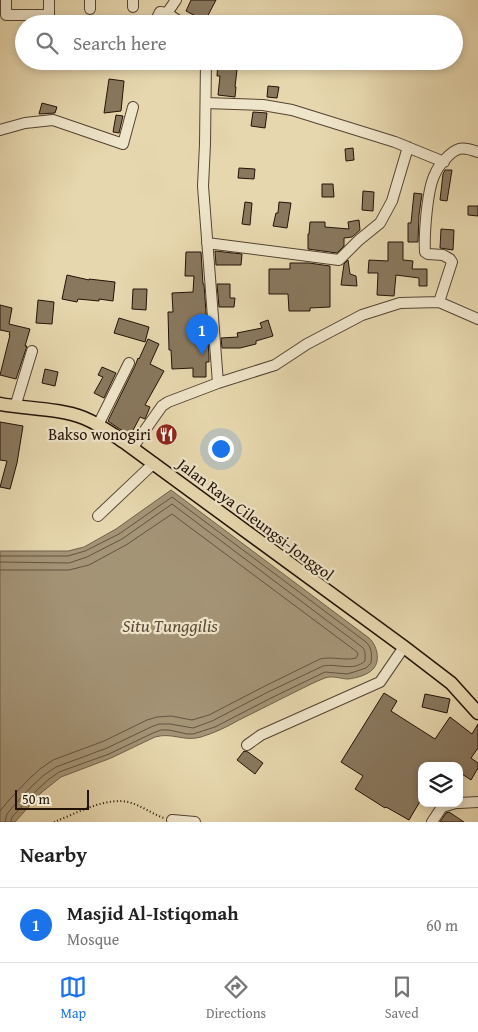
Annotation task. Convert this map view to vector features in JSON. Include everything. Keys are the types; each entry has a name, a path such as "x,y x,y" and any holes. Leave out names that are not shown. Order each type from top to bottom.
{"main road":[{"name":"Jalan Raya Cileungsi-Jonggol","path":"0,404 68,413 98,425 132,447 404,647 450,683 478,713"}],"street":[{"path":"6,0 6,15 49,15 49,0"},
{"path":"158,15 160,12 167,14 176,0"},
{"path":"206,70 203,186 218,383"},
{"path":"206,103 263,105 292,110 395,142 444,162"},
{"path":"0,130 25,123 53,120 123,144 133,107"},
{"path":"207,243 339,260 380,223 392,201 408,147"},
{"path":"440,302 452,262 443,255 428,254 426,252 430,192 435,174 452,152 460,148 478,152"},
{"path":"132,447 162,406 168,402 218,383 275,365 307,344 362,315 400,303 440,302 478,319"},
{"path":"15,406 32,351"},
{"path":"98,425 130,364"},
{"path":"98,516 154,463"},
{"path":"247,746 260,735 380,682 404,647"},
{"path":"463,803 478,802"},
{"path":"432,822 442,807"},
{"path":"173,821 195,822"}],"path":[{"path":"54,822 88,808 119,801 130,802 173,821"}],"water":[{"name":"Situ Tunggilis","path":"171,490 369,638 377,653 375,666 368,673 358,677 348,679 328,677 322,679 211,734 195,738 155,737 111,758 61,777 42,792 15,822 0,822 0,551 68,551 84,547 116,529"}],"building":[{"path":"191,0 216,0 208,15 194,15 186,11"},
{"path":"217,70 237,70 235,97 218,95 220,76 217,76"},
{"path":"109,79 124,81 121,111 104,113"},
{"path":"268,86 279,87 277,98 267,97"},
{"path":"42,103 57,107 55,113 39,114"},
{"path":"253,112 267,113 265,128 251,126"},
{"path":"116,115 123,116 119,133 113,132"},
{"path":"353,148 354,160 346,161 345,149"},
{"path":"239,168 255,169 254,179 238,178"},
{"path":"445,170 452,170 447,201 440,200"},
{"path":"322,184 333,184 334,197 322,197"},
{"path":"363,191 374,192 373,211 362,210"},
{"path":"414,193 422,194 418,242 408,242 408,223 411,223"},
{"path":"245,202 252,203 250,225 242,224"},
{"path":"279,202 291,203 287,228 273,226 276,213 278,213"},
{"path":"468,206 478,206 478,216 468,215"},
{"path":"359,220 360,230 352,237 344,238 344,246 337,253 308,249 310,222 325,222 325,227 349,229 348,222"},
{"path":"441,229 454,230 453,250 440,248"},
{"path":"388,242 403,242 403,260 413,261 412,269 427,269 427,286 419,286 419,278 396,275 394,296 377,295 378,273 368,273 369,260 388,261"},
{"path":"215,251 242,254 241,265 216,265"},
{"path":"186,252 201,252 209,356 209,362 206,362 206,377 193,377 193,368 172,369 171,350 169,350 168,312 173,312 172,293 193,292 194,276 185,276"},
{"path":"348,260 350,274 356,276 357,286 341,285 344,264"},
{"path":"290,263 330,266 330,307 310,308 310,311 289,311 288,294 269,294 269,269 290,269"},
{"path":"67,275 89,280 115,282 113,301 78,299 77,302 62,299"},
{"path":"217,284 230,284 230,298 235,298 234,307 219,307"},
{"path":"133,289 147,289 146,310 132,309"},
{"path":"38,300 54,302 52,324 36,323"},
{"path":"0,305 12,308 9,324 30,329 25,346 27,346 16,379 0,375 10,332 0,330"},
{"path":"119,318 149,327 145,342 114,333"},
{"path":"268,320 273,336 256,341 256,344 240,348 222,348 221,338 238,337 237,333 262,328 260,323"},
{"path":"148,339 159,344 150,364 164,371 145,405 150,407 145,419 140,417 130,436 108,421"},
{"path":"102,367 116,373 104,398 94,393 103,377 98,375"},
{"path":"45,369 58,372 55,386 42,383"},
{"path":"0,422 23,426 17,463 10,489 0,487 7,461 0,460"},
{"path":"384,693 397,701 391,711 435,739 450,717 472,734 478,724 478,748 471,758 478,763 478,768 471,780 463,775 463,762 418,762 418,805 409,820 385,808 355,789 363,776 341,762"},
{"path":"425,694 450,699 447,713 422,707"},
{"path":"244,751 263,763 255,774 237,760"},
{"path":"449,812 464,822 440,822 446,813"}],"place":[{"name":"Masjid Al-Istiqomah","path":"202,355"},
{"name":"Bakso wonogiri","path":"167,434"}]}
